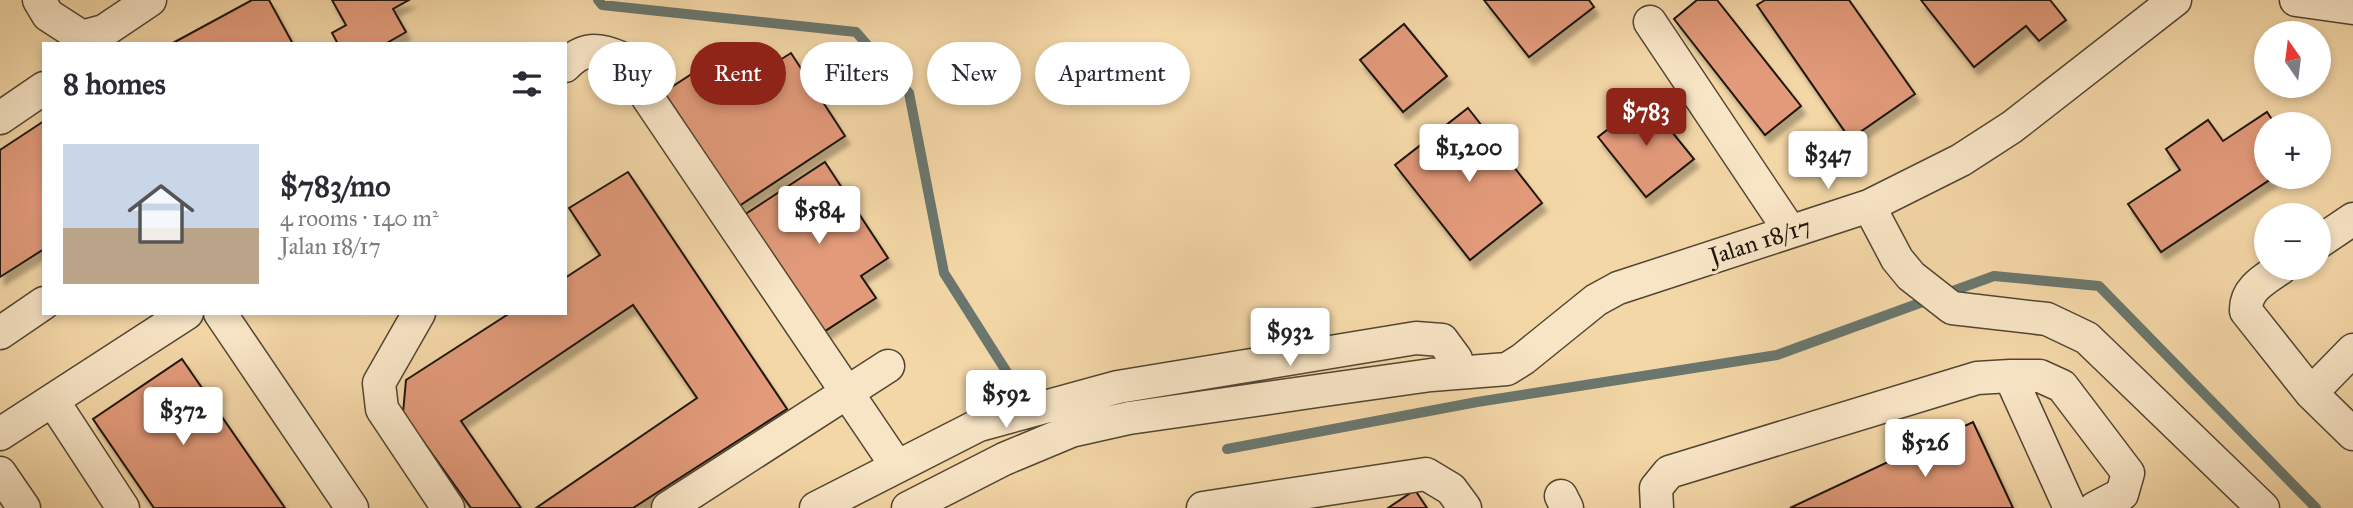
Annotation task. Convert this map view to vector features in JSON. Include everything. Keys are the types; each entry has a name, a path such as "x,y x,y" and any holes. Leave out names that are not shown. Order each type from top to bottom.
{"street":[{"path":"38,0 48,15 82,37 104,32 150,0"},
{"path":"2296,0 2353,8"},
{"name":"Jalan 18/17","path":"908,508 1071,431 1129,418 1467,372 1507,369 1596,300 1618,288 1868,206 1980,149 2170,2"},
{"path":"1650,22 1790,231"},
{"path":"567,64 576,54 598,49 621,58 896,465"},
{"path":"0,118 42,89"},
{"path":"1868,206 1897,259 1911,276 1952,308 2047,319 2087,338 2263,508"},
{"path":"2331,234 2353,219"},
{"path":"2263,280 2256,285 2246,302 2246,311 2311,393 2353,434"},
{"path":"0,333 42,304"},
{"path":"0,434 184,315"},
{"path":"221,315 352,508"},
{"path":"418,315 379,383 382,408 448,508"},
{"path":"832,504 896,465 979,425 1118,387 1416,338 1442,340 1467,372"},
{"path":"2311,393 2353,350"},
{"path":"668,508 888,366"},
{"path":"1657,508 1656,488 1669,472 1978,378 2010,376 2040,376 2062,386 2128,473 2122,494 2095,508"},
{"path":"2010,376 2070,508"},
{"path":"1118,387 1129,418"},
{"path":"52,401 123,508"},
{"path":"0,473 24,508"},
{"path":"1203,508 1426,474 1451,489 1465,508"}],"building":[{"path":"252,0 269,0 292,42 175,42"},
{"path":"332,0 409,0 393,9 406,32 388,42 337,42 332,33 346,25"},
{"path":"1484,0 1589,0 1594,7 1529,57"},
{"path":"1697,0 1717,0 1801,106 1765,135 1674,19"},
{"path":"1765,0 1849,0 1915,94 1850,139 1757,5"},
{"path":"1921,0 2050,0 2066,20 2039,41 2026,26 1974,67"},
{"path":"1404,24 1447,76 1403,112 1360,60"},
{"path":"791,53 800,67 800,105 825,105 845,136 739,206 673,105 676,105 676,84 690,75 690,105 786,105 786,56"},
{"path":"1646,100 1694,159 1646,197 1598,137"},
{"path":"1468,108 1542,203 1470,260 1395,165"},
{"path":"2208,120 2223,141 2254,121 2256,189 2161,252 2128,204 2180,170 2166,149"},
{"path":"42,122 42,250 0,277 0,150"},
{"path":"825,162 888,258 861,276 876,298 822,333 744,215"},
{"path":"628,172 787,409 633,508 536,508 697,398 633,305 461,421 521,508 471,508 403,413 406,380 507,315 567,315 567,277 600,255 569,208"},
{"path":"182,359 285,508 154,508 93,419"},
{"path":"1973,422 2013,508 1790,508"},
{"path":"1415,490 1427,508 1388,508"}],"waterway":[{"path":"598,0 602,5 856,32 909,93 944,273 1008,374"},
{"path":"1227,449 1477,402 1777,355 1994,276 2099,286 2316,508"}]}
